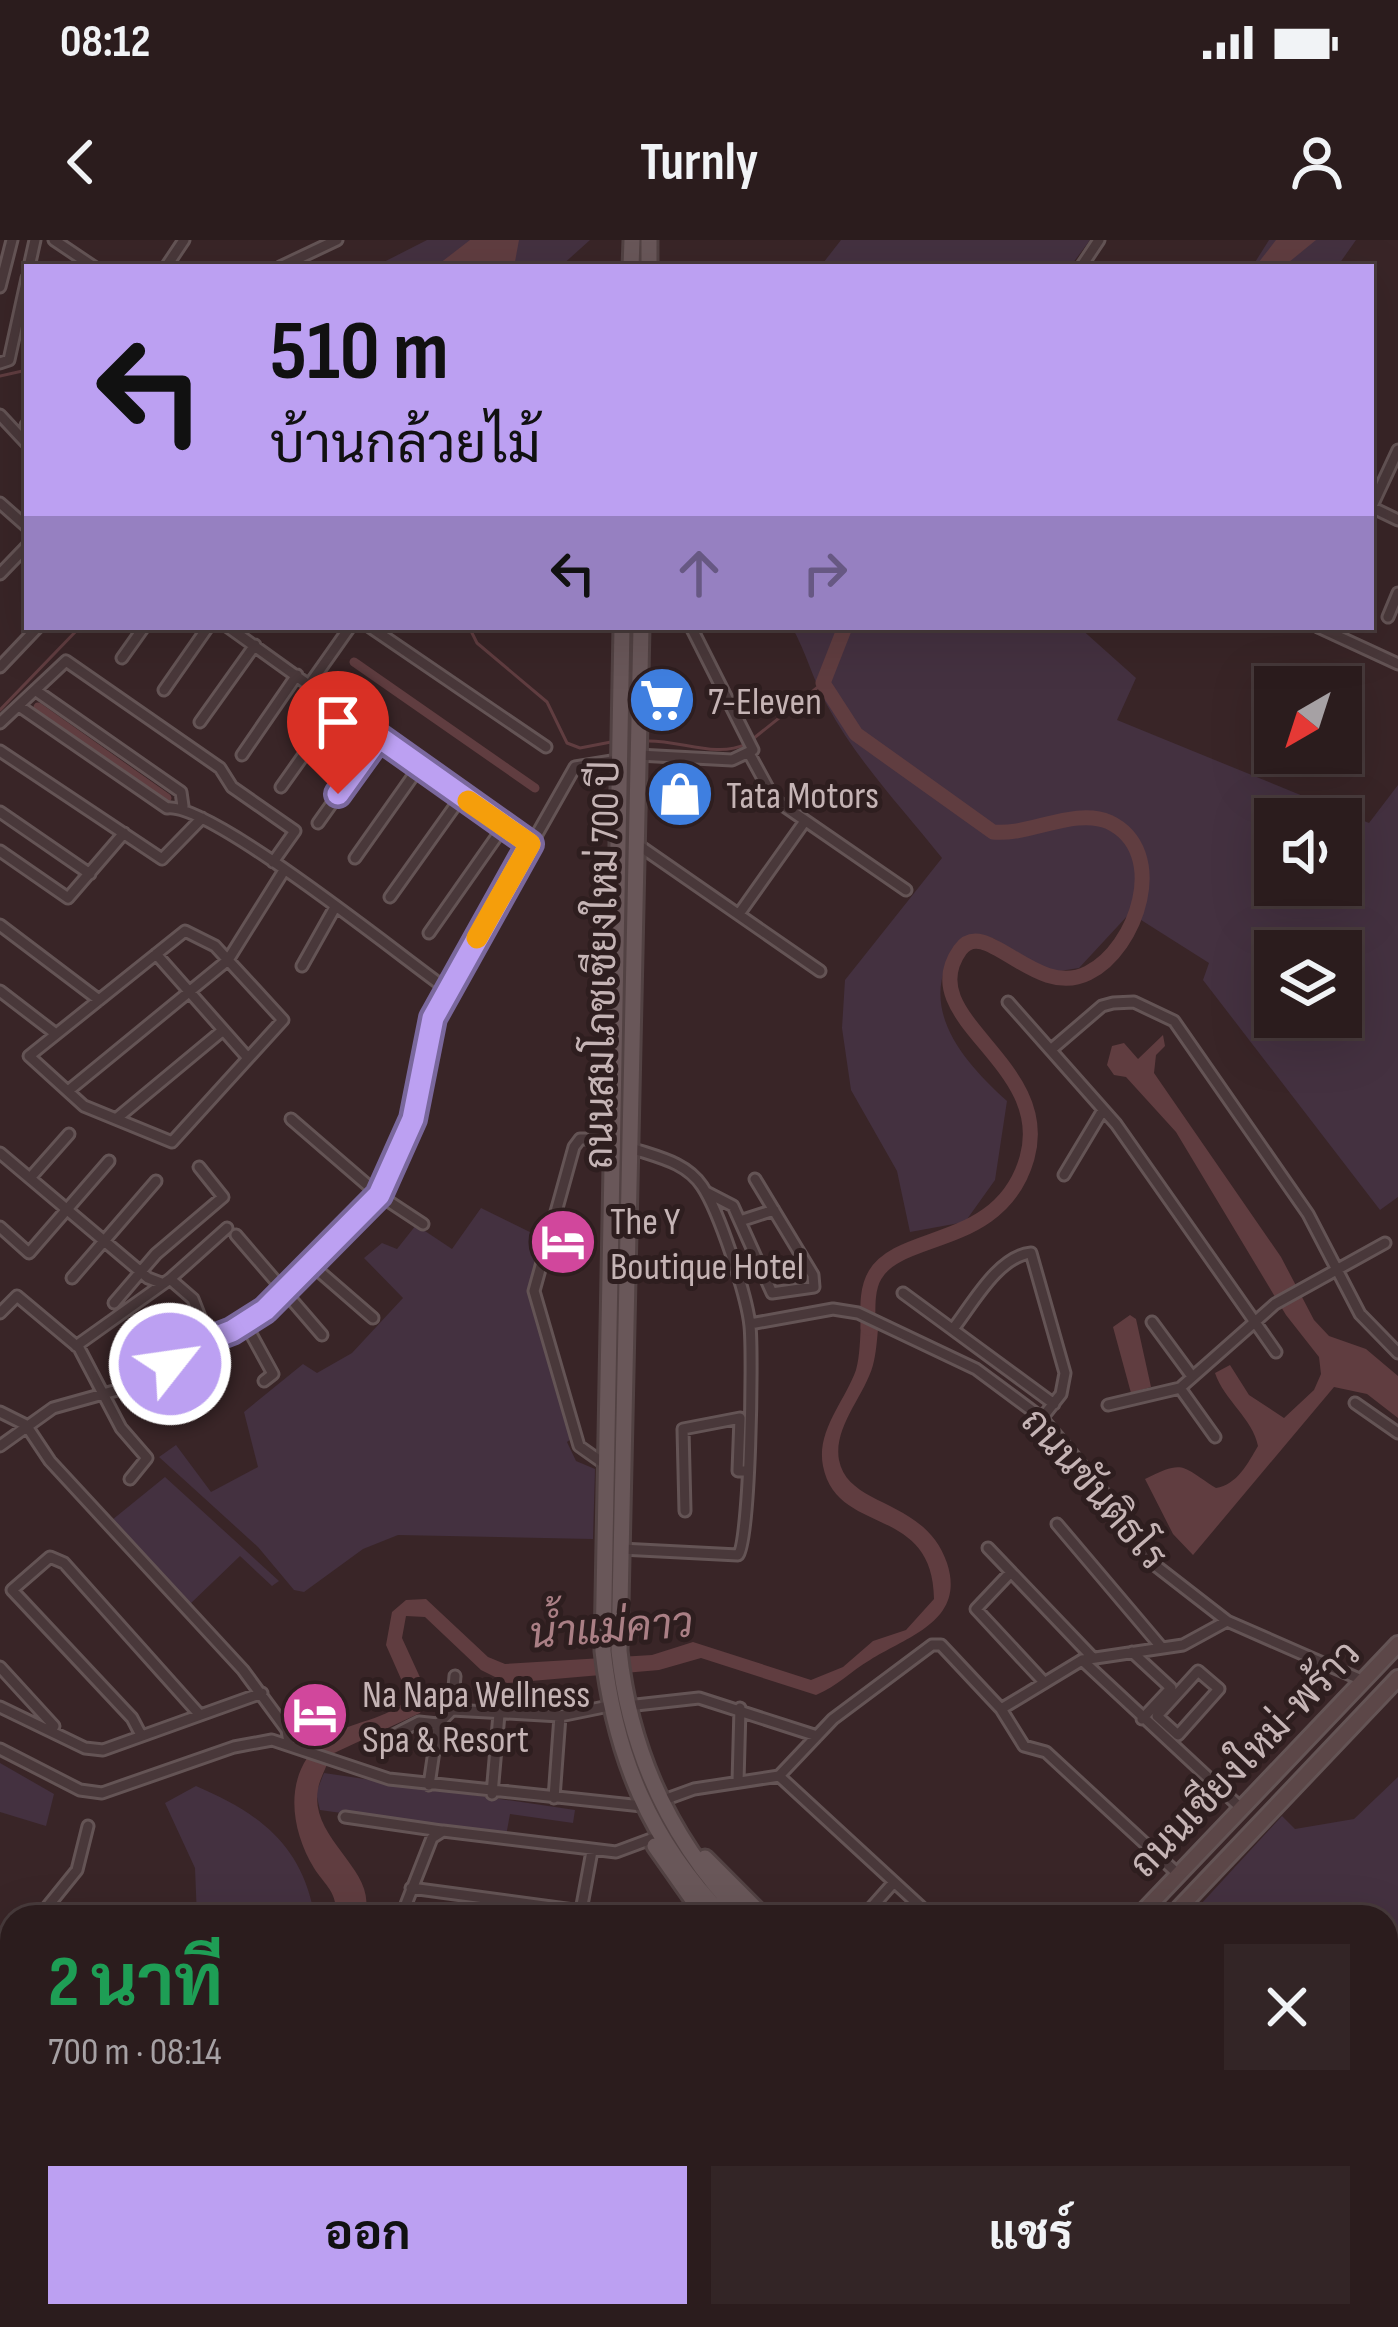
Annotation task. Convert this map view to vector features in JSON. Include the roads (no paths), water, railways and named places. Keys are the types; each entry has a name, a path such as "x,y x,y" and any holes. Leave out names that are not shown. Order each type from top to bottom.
{"main road":[{"name":"ถนนสมโภชเชียงใหม่ 700 ปี","path":"622,630 604,1463 611,1651 618,1706 642,1806 680,1866 714,1905"},
{"name":"ถนนสมโภชเชียงใหม่ 700 ปี","path":"611,1651 621,1549 640,630"},
{"name":"ถนนเชียงใหม่-พร้าว","path":"1149,1905 1398,1644"},
{"name":"ถนนเชียงใหม่-พร้าว","path":"1182,1905 1398,1678"},
{"path":"1364,1681 1382,1694"},
{"name":"ถนนสมโภชเชียงใหม่ 700 ปี","path":"618,1706 662,1806 697,1863 734,1905"},
{"path":"642,1806 651,1838 697,1905"},
{"path":"662,1806 753,1905"}],"street":[{"path":"0,287 12,240"},
{"path":"54,240 90,264"},
{"path":"286,264 338,240"},
{"path":"0,363 9,360 24,292"},
{"path":"1374,501 1398,450"},
{"path":"0,502 24,524"},
{"path":"0,574 24,549"},
{"path":"1388,616 1398,593"},
{"path":"0,667 35,630"},
{"path":"122,658 142,630"},
{"path":"164,691 206,630"},
{"path":"232,630 530,844"},
{"path":"307,688 348,630"},
{"path":"374,630 546,747"},
{"path":"693,630 752,738 750,755 774,800 906,890"},
{"path":"1324,630 1398,664"},
{"path":"200,722 255,645"},
{"path":"0,723 66,661 220,768 232,788 295,831 273,862"},
{"path":"242,755 297,675"},
{"path":"35,690 181,792 183,806"},
{"path":"20,706 167,808 183,806 273,862 448,990"},
{"path":"281,787 337,708"},
{"path":"318,823 379,737"},
{"path":"0,751 162,859 202,818"},
{"path":"637,752 732,760 750,755"},
{"path":"0,1446 53,1408 146,1382 208,1337 245,1323 313,1266 379,1195 413,1119 422,1058 448,990 574,767 618,753"},
{"path":"355,858 420,766"},
{"path":"390,897 462,796"},
{"path":"0,812 90,874"},
{"path":"739,914 805,821"},
{"path":"429,933 504,826"},
{"path":"0,851 68,898 124,833"},
{"path":"634,842 820,971"},
{"path":"68,1091 228,961 283,872"},
{"path":"302,966 334,909"},
{"path":"0,925 99,1000"},
{"path":"185,931 215,946 283,1020 172,1142 84,1106 29,1056 156,954 185,931"},
{"path":"156,954 186,994 248,1058"},
{"path":"0,991 56,1034"},
{"path":"1008,1002 1053,1048 1084,1094 1103,1110 1276,1352"},
{"path":"1053,1048 1102,1006 1113,1003 1135,1002 1174,1021 1308,1214 1334,1272 1360,1314 1398,1353"},
{"path":"116,1119 222,1031"},
{"path":"1064,1175 1103,1110"},
{"path":"291,1119 379,1195 423,1224"},
{"path":"30,1178 69,1134"},
{"path":"604,1463 579,1446 534,1291 574,1147 580,1139 610,1139"},
{"path":"631,1148 679,1165 706,1192 734,1206 772,1293 814,1287 813,1275 755,1179"},
{"path":"0,1153 141,1272 193,1299 208,1337"},
{"path":"0,1228 29,1253 109,1161"},
{"path":"114,1303 223,1197 199,1167"},
{"path":"72,1278 156,1181"},
{"path":"621,1549 738,1555 746,1538 750,1324 706,1192"},
{"path":"740,1222 774,1210"},
{"path":"76,1346 231,1232 322,1335"},
{"path":"1108,1405 1180,1388 1252,1320 1385,1243"},
{"path":"953,1329 998,1273 1022,1254 1031,1253 1065,1373 1054,1404 1042,1418"},
{"path":"313,1266 373,1318"},
{"path":"904,1293 1054,1404"},
{"path":"0,1313 17,1296 76,1346 101,1394 147,1458 130,1479"},
{"name":"ถนนขันติธโร","path":"750,1324 833,1309 857,1313 976,1369 1042,1418 1098,1484 1141,1550 1227,1622 1364,1681"},
{"path":"1152,1322 1191,1375"},
{"path":"245,1323 273,1374 264,1381"},
{"path":"1180,1388 1215,1437"},
{"path":"1355,1403 1398,1432"},
{"path":"0,1412 26,1425 50,1461 262,1693 293,1745"},
{"path":"685,1511 683,1429 740,1418 739,1471 748,1471"},
{"path":"1057,1524 1163,1648"},
{"path":"988,1547 1142,1719 1174,1740"},
{"path":"141,1735 12,1590 50,1557 64,1563 199,1714"},
{"path":"1011,1572 977,1602 976,1609 1042,1680"},
{"path":"1000,1709 1042,1680 1087,1659 1194,1641 1227,1622"},
{"path":"662,1806 738,1782 779,1776 817,1736 932,1646 941,1645 1000,1709 1024,1746 1046,1752 1178,1874"},
{"path":"1132,1652 1171,1688 1142,1719"},
{"path":"0,1667 66,1739"},
{"path":"1174,1740 1219,1689 1198,1671 1157,1716 1174,1740 1242,1809"},
{"path":"429,1785 438,1724 452,1710 455,1676"},
{"path":"0,1707 66,1739 103,1750 262,1693"},
{"path":"1382,1694 1398,1702"},
{"path":"452,1710 560,1716 699,1698 817,1736"},
{"path":"738,1782 740,1708"},
{"path":"492,1793 499,1714"},
{"path":"554,1798 560,1716"},
{"path":"384,1740 419,1722 438,1724"},
{"path":"0,1749 80,1790 102,1793 234,1747 293,1745 331,1763 429,1785 642,1806"},
{"path":"779,1776 919,1905"},
{"path":"345,1817 592,1851 616,1852 651,1838"},
{"path":"49,1905 77,1870 88,1826"},
{"path":"405,1905 432,1838 443,1832"},
{"path":"583,1905 592,1851"},
{"path":"874,1905 894,1882"},
{"path":"411,1888 522,1905"}],"waterway":[{"path":"0,376 24,371"},
{"path":"0,710 77,630"},
{"path":"470,630 477,643 547,702 567,743 580,748 611,742"},
{"name":"น้ำแม่คาว","path":"844,630 823,683 856,734 993,832 1082,818 1109,822 1128,836 1142,876 1140,899 1121,943 1088,973 1049,976 983,942 971,942 960,950 950,975 954,998 1021,1095 1030,1124 1027,1158 1014,1187 996,1208 974,1223 888,1261 870,1287 868,1328"},
{"path":"354,662 535,788"},
{"path":"754,738 823,683"},
{"path":"38,707 167,798"},
{"path":"645,741 722,750 746,744"}],"place":[{"name":"7-Eleven","path":"662,700"},
{"name":"Tata Motors","path":"680,794"},
{"name":"The Y Boutique Hotel","path":"563,1242"},
{"name":"Na Napa Wellness Spa & Resort","path":"315,1715"}]}
